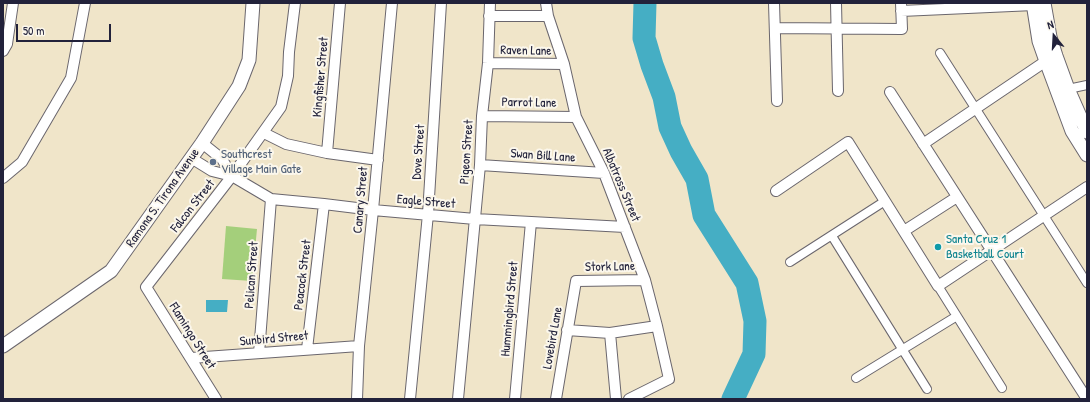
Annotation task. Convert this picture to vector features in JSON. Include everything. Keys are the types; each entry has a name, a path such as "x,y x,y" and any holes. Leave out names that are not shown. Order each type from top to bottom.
{"street":[{"path":"3,51 7,44 13,3"},
{"path":"3,178 22,162 71,78 85,3"},
{"name":"Ramona S. Tirona Avenue","path":"3,346 111,271 202,143 239,86 249,60 253,3"},
{"name":"Falcon Street","path":"146,287 232,176 281,107 288,76 289,52 295,3"},
{"name":"Kingfisher Street","path":"327,153 340,3"},
{"name":"Canary Street","path":"357,399 359,346 392,3"},
{"name":"Dove Street","path":"410,399 428,214 442,3"},
{"name":"Pigeon Street","path":"458,399 480,164 482,116 488,64 490,3"},
{"name":"Albatross Street","path":"546,3 548,16 564,64 576,117 604,173 626,227 645,280 658,326 670,379 629,399"},
{"path":"774,3 777,101"},
{"path":"836,3 838,91"},
{"path":"775,28 902,28 901,7 1037,4"},
{"path":"1037,4 1039,41 1072,131 1087,155"},
{"path":"1037,4 1068,89 1086,128"},
{"path":"489,16 548,16"},
{"path":"940,53 1087,283"},
{"path":"923,144 1046,62"},
{"name":"Raven Lane","path":"488,64 564,64"},
{"path":"1068,89 1087,85"},
{"path":"890,92 1087,399"},
{"name":"Parrot Lane","path":"482,116 576,117"},
{"path":"264,133 286,144 327,153 378,160"},
{"path":"776,192 848,142 1002,388"},
{"name":"Eagle Street","path":"202,143 222,159 232,176"},
{"name":"Eagle Street","path":"191,158 212,171 232,176 271,199 475,219 626,227"},
{"name":"Swan Bill Lane","path":"480,164 604,173"},
{"path":"938,286 1087,187"},
{"path":"904,231 957,197"},
{"name":"Pelican Street","path":"259,353 271,199"},
{"path":"790,262 885,201"},
{"name":"Peacock Street","path":"307,349 324,204"},
{"name":"Hummingbird Street","path":"515,399 531,222"},
{"path":"832,236 927,389"},
{"name":"Stork Lane","path":"576,281 645,280"},
{"name":"Lovebird Lane","path":"556,399 576,281"},
{"name":"Flamingo Street","path":"146,287 216,399"},
{"path":"856,378 957,316"},
{"path":"568,330 610,333 658,326"},
{"path":"610,333 616,399"},
{"name":"Sunbird Street","path":"191,358 359,346"}],"green space":[{"path":"226,226 257,229 252,281 222,279"}],"water":[{"path":"206,300 228,300 227,312 206,312"}],"waterway":[{"path":"645,3 644,38 664,97 670,127 681,151 697,179 704,215 747,283 755,321 754,354 733,399"}],"place":[{"name":"Southcrest Village Main Gate","path":"213,162"},
{"name":"Santa Cruz 1 Basketball Court","path":"938,247"}]}
